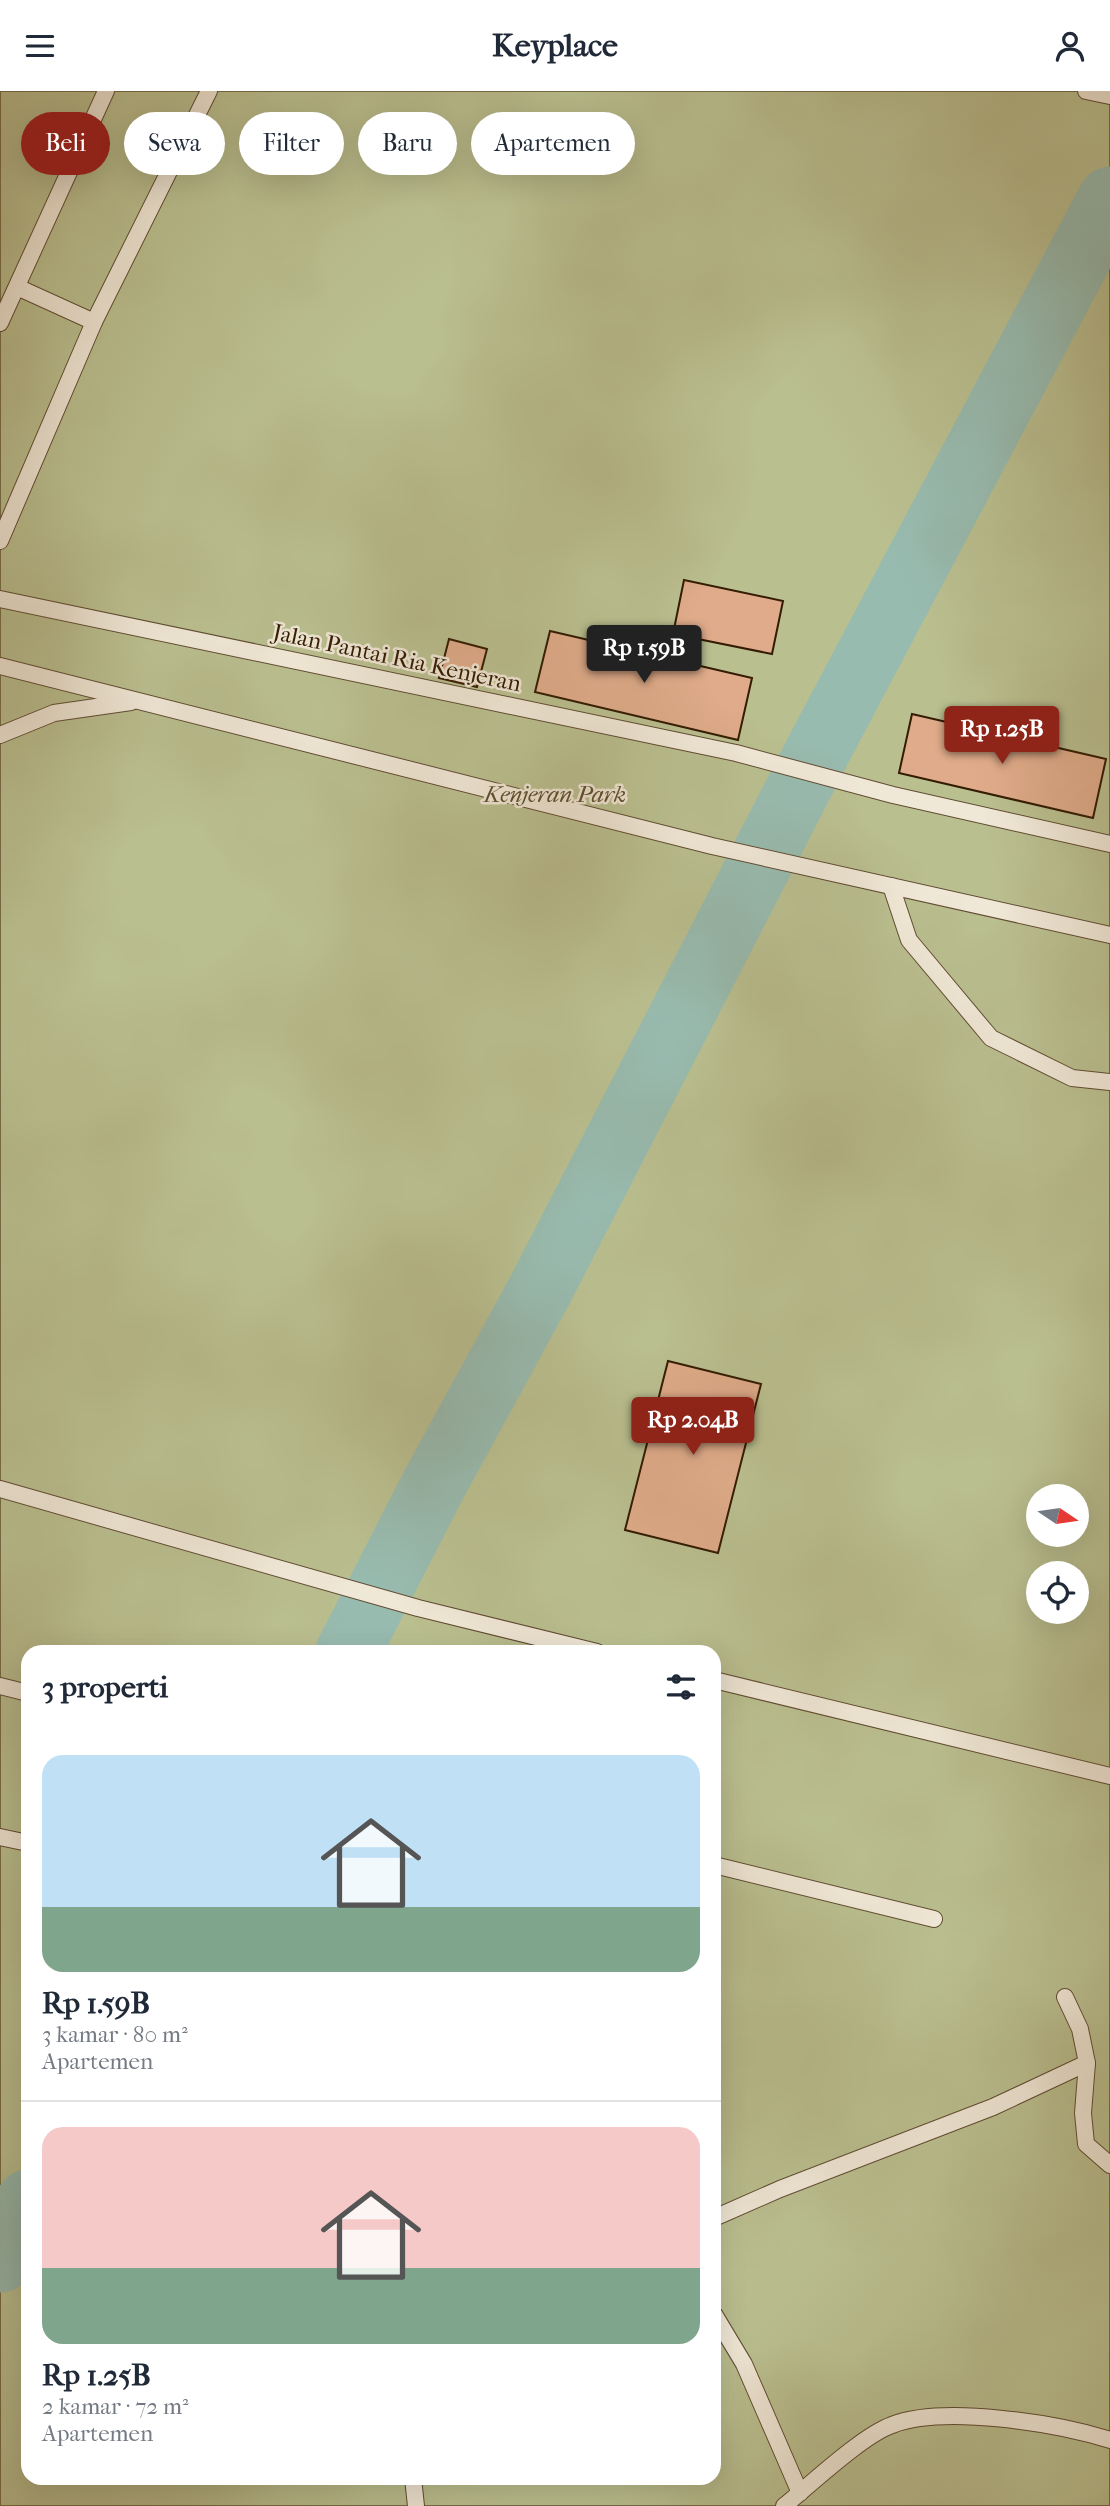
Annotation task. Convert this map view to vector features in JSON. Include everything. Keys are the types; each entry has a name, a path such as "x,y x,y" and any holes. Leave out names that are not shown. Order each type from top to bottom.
{"lane":[{"path":"0,323 106,91"},
{"path":"0,541 94,322 209,91"},
{"path":"1086,91 1110,96"},
{"path":"17,287 94,322"},
{"name":"Jalan Pantai Ria Kenjeran","path":"0,599 736,753 893,795 1110,844"},
{"path":"0,666 712,846 1110,935"},
{"path":"0,734 54,713 140,701"},
{"path":"891,886 909,940 991,1038 1072,1078 1110,1082"},
{"path":"0,1489 418,1608 569,1645"},
{"path":"721,1683 1110,1776"},
{"path":"0,1686 21,1691"},
{"path":"0,1837 21,1842"},
{"path":"721,1867 934,1919"},
{"path":"1065,1997 1080,2028 1087,2063 1083,2113 1086,2144 1110,2165"},
{"path":"721,2215 780,2189 993,2108 1087,2063"},
{"path":"721,2326 744,2364 800,2493"},
{"path":"784,2506 889,2425 920,2417 1011,2420 1110,2440"},
{"path":"414,2485 416,2506"}],"green space":[{"name":"Kenjeran Park","path":"0,91 1110,91 1110,2506 0,2506"}],"building":[{"path":"684,580 783,601 772,654 673,634"},
{"path":"550,631 752,678 738,740 535,692"},
{"path":"449,639 487,649 477,687 439,678"},
{"path":"912,714 1106,759 1093,818 899,773"},
{"path":"668,1361 761,1384 718,1553 625,1530"}],"waterway":[{"path":"352,1645 433,1486 540,1290 822,743 1110,199"},
{"path":"0,2260 21,2216"}]}
